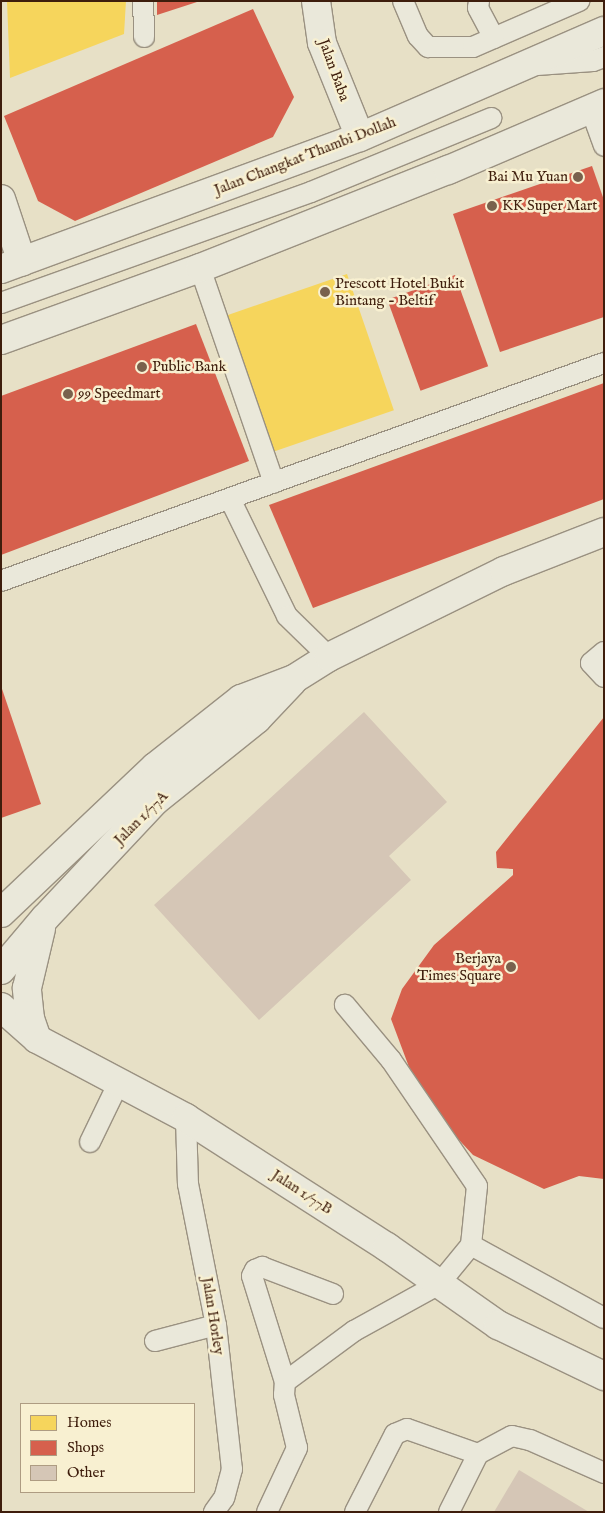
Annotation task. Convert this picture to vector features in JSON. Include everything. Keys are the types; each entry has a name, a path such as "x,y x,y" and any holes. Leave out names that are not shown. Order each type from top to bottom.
{"street":[{"name":"Jalan Baba","path":"316,1 322,43 360,137"},
{"name":"Jalan Changkat Thambi Dollah","path":"12,265 360,137 604,31"},
{"path":"1,340 200,268 597,107"},
{"path":"1,199 12,265"},
{"name":"Jalan 1/77A","path":"1,913 49,865 169,756 241,699 294,679 329,657 504,571 604,532"},
{"name":"Jalan 1/77A","path":"1,970 45,918 156,800 257,719 294,679"},
{"path":"37,1039 30,1019 27,988 45,918"},
{"name":"Jalan 1/77B","path":"4,1013 37,1039 186,1118 439,1284 498,1325 604,1376"}],"lane":[{"path":"143,1 144,37"},
{"path":"403,1 418,36 428,47 473,47 580,1"},
{"path":"479,1 478,8 494,38"},
{"path":"525,66 593,61 604,56"},
{"path":"597,107 604,146"},
{"path":"1,304 311,192 491,118"},
{"path":"200,268 274,483"},
{"path":"1,581 604,363"},
{"path":"230,498 287,616 329,657"},
{"path":"285,1382 354,1332 439,1284 471,1245 476,1186 391,1060 345,1004"},
{"path":"90,1142 119,1082"},
{"name":"Jalan Horley","path":"186,1118 188,1184 216,1325 232,1469 224,1498 214,1512"},
{"path":"471,1245 604,1318"},
{"path":"267,1512 297,1448 284,1395 285,1382 252,1276 255,1270 262,1267 333,1294"},
{"path":"155,1341 216,1325"},
{"path":"355,1512 395,1434 407,1429 478,1454"},
{"path":"449,1512 478,1454 512,1436 530,1440 604,1473"}],"building: Homes":[{"path":"7,1 126,1 124,34 10,78"},
{"path":"347,274 394,410 272,452 225,316"}],"building: Shops":[{"path":"157,1 197,1 197,2 157,15"},
{"path":"253,9 294,97 273,137 75,221 38,201 4,116"},
{"path":"592,166 604,200 604,317 500,352 453,214"},
{"path":"455,275 488,366 421,391 387,300"},
{"path":"196,324 249,461 1,555 1,396"},
{"path":"604,383 604,499 313,608 269,505"},
{"path":"1,686 41,804 1,818"},
{"name":"Berjaya Times Square","path":"604,717 604,1179 579,1176 544,1189 473,1155 421,1099 391,1019 402,989 434,945 513,875 513,869 497,868 496,852"}],"building: Other":[{"path":"364,712 447,802 389,856 411,880 259,1020 154,905"},
{"path":"519,1470 589,1512 494,1512"}],"place":[{"name":"Bai Mu Yuan","path":"578,177"},
{"name":"KK Super Mart","path":"492,206"},
{"name":"Prescott Hotel Bukit Bintang - Beltif","path":"325,292"},
{"name":"Public Bank","path":"142,367"},
{"name":"99 Speedmart","path":"68,394"},
{"name":"Berjaya Times Square","path":"511,967"}]}
